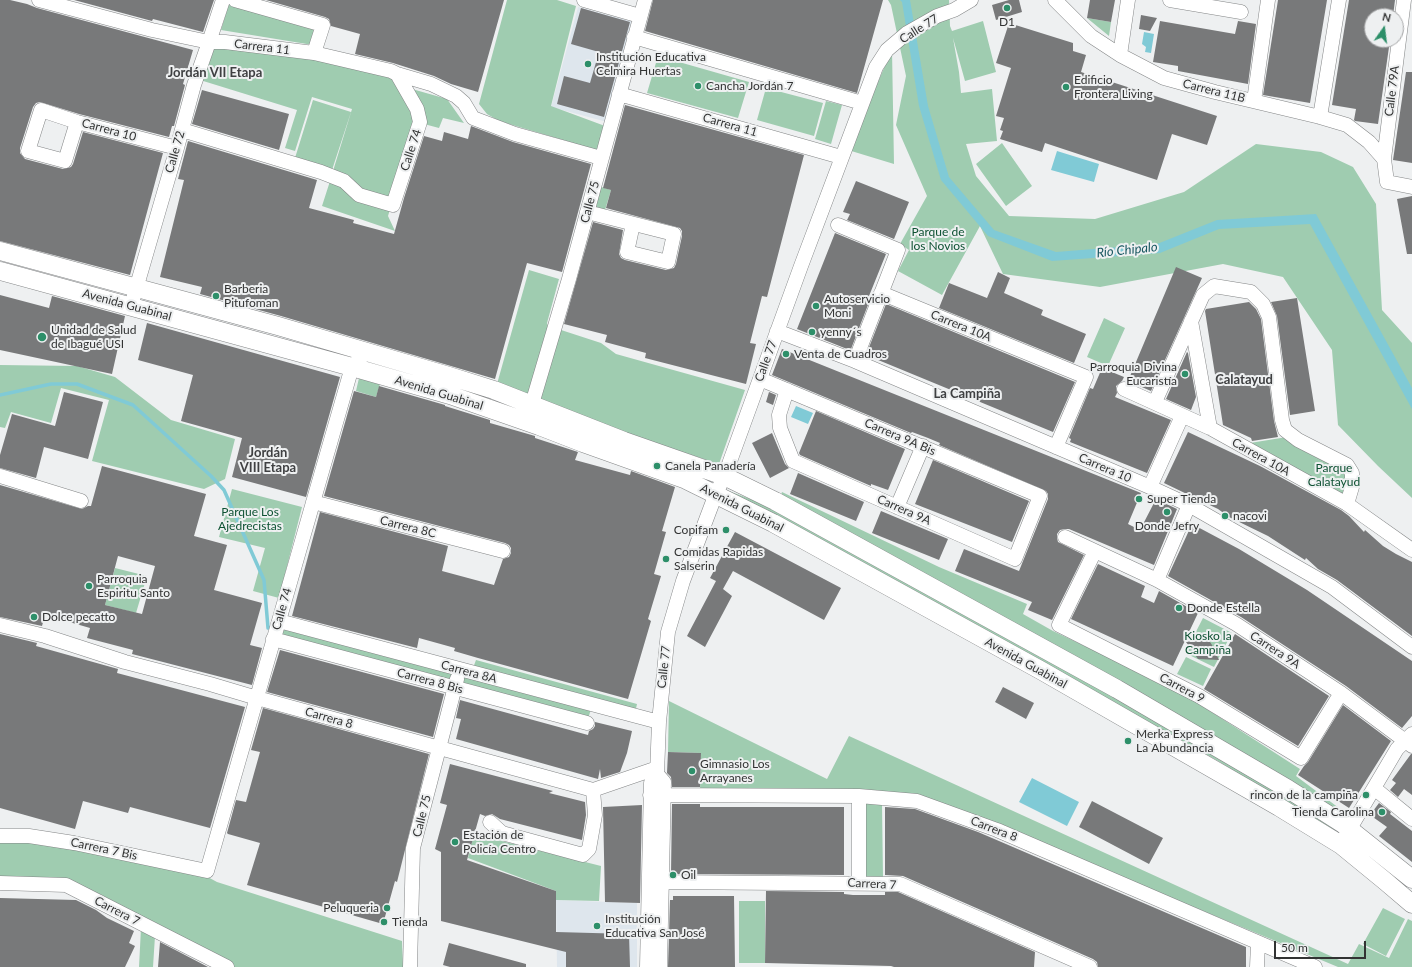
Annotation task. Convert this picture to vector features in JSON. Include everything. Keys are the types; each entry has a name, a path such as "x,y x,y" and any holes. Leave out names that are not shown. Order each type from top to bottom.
{"main road":[{"name":"Avenida Guabinal","path":"0,251 278,326 449,376 494,390 624,441 724,476 775,501 1117,689 1288,789 1350,829 1412,879"},
{"name":"Avenida Guabinal","path":"0,270 450,395 684,479 773,523 1042,671 1279,807 1341,845 1412,904"}],"street":[{"name":"Carrera 11","path":"39,0 152,30 209,42 225,42 314,53 391,71 431,84 456,96 464,103 473,118 515,134 601,158"},
{"name":"Calle 72","path":"131,306 194,84 223,0"},
{"path":"235,0 323,26 314,53"},
{"path":"584,0 640,16"},
{"name":"Calle 75","path":"532,404 587,212 645,0"},
{"name":"Carrera 11B","path":"1055,0 1091,36 1120,55 1164,78 1347,125 1369,142 1384,159"},
{"path":"1120,55 1128,0"},
{"path":"1170,0 1240,12"},
{"path":"1254,101 1268,0"},
{"path":"1320,117 1339,0"},
{"name":"Calle 77","path":"647,967 657,796 664,782 657,771 663,673 668,632 683,581 724,476 841,157 876,67 887,50 907,33 921,24 962,4"},
{"name":"Calle 79A","path":"1406,9 1405,45 1384,159 1387,182 1412,186"},
{"path":"634,37 862,103"},
{"name":"Calle 74","path":"182,130 321,172 344,181 359,195 393,205 420,122 417,110 397,74"},
{"name":"Carrera 11","path":"619,94 841,157"},
{"name":"Carrera 10","path":"77,122 65,160 28,151 41,110 77,122 177,148"},
{"path":"587,212 674,234 668,262 627,252 633,224"},
{"path":"838,225 898,250 855,361"},
{"path":"1155,402 1203,295 1214,286 1251,292 1263,304 1269,317 1282,420 1286,430 1298,440 1347,465 1352,473 1352,487 1347,504"},
{"name":"Carrera 10A","path":"881,293 1086,377 1056,447"},
{"path":"1191,321 1210,428"},
{"name":"Carrera 10","path":"777,331 855,361 1189,505 1332,587 1412,647"},
{"name":"Calle 74","path":"207,871 352,367 366,352"},
{"name":"Carrera 9A Bis","path":"760,379 1040,496 1015,559"},
{"name":"Carrera 10A","path":"1124,389 1210,428 1347,504 1412,550"},
{"name":"Carrera 9A","path":"787,390 779,415 780,428 793,461 1015,559"},
{"path":"1150,487 1186,417 1207,410"},
{"path":"897,507 923,446"},
{"path":"0,476 81,501"},
{"name":"Carrera 8C","path":"313,502 504,552"},
{"path":"1157,580 1189,505"},
{"name":"Carrera 9A","path":"1065,537 1157,580 1236,624 1409,740"},
{"name":"Carrera 9","path":"1095,551 1059,625 1199,696 1301,758 1341,693"},
{"name":"Carrera 8A","path":"278,621 659,722"},
{"name":"Carrera 8","path":"0,625 45,636 125,662 210,684 439,749 572,783 593,790"},
{"name":"Carrera 8 Bis","path":"274,639 587,723"},
{"name":"Calle 75","path":"410,967 414,848 460,669"},
{"path":"1341,845 1398,749 1409,740"},
{"path":"490,822 502,833 583,855 589,849 595,815 593,790 657,771"},
{"path":"1374,788 1412,819"},
{"name":"Calle 77","path":"657,796 662,882 660,967"},
{"name":"Carrera 8","path":"657,796 859,796 916,801 990,827 1316,967"},
{"path":"859,796 859,883"},
{"name":"Carrera 7 Bis","path":"0,836 29,836 74,842 207,871"},
{"name":"Carrera 7","path":"0,882 66,885 227,967"},
{"name":"Carrera 7","path":"662,882 900,884 1090,967"},
{"path":"1257,967 1258,943"}],"shaded area":[{"path":"578,7 634,22 607,122 551,107"},
{"name":"Institución Educativa San José","path":"556,900 637,903 637,967 557,967"}],"green space":[{"path":"507,0 557,0 576,6 551,106 605,126 600,151 499,121 487,114 479,104"},
{"name":"Parque de los Novios","path":"888,0 949,0 950,26 952,31 983,21 996,72 965,81 953,38 961,93 992,89 997,141 966,144 976,176 1009,216 1095,219 1184,192 1256,144 1321,152 1353,167 1376,204 1382,310 1412,343 1412,498 1338,425 1332,350 1283,277 1223,264 1100,287 1003,274 980,226 942,295 898,271 909,250 900,244 927,196 896,125 906,76 891,5"},
{"path":"229,3 317,30 313,45 221,30"},
{"path":"1087,18 1111,22 1109,36"},
{"path":"210,46 313,57 396,76 417,121 392,202 361,193 333,171 352,109 312,97 295,151 285,148 297,110 200,80"},
{"path":"892,50 894,164 848,150"},
{"name":"Cancha Jordán 7","path":"658,56 749,82 738,118 647,93"},
{"path":"766,88 823,103 814,136 757,120"},
{"path":"412,89 447,99 464,123 443,118 439,128 424,124"},
{"path":"313,100 351,112 332,170 295,158"},
{"path":"826,101 842,105 831,144 815,139"},
{"path":"1002,143 1032,186 1006,206 976,164"},
{"path":"331,178 391,206 388,216 395,231 322,206"},
{"path":"601,187 611,190 605,210 596,207"},
{"path":"529,270 559,279 547,323 550,334 532,396 497,384"},
{"path":"1104,318 1125,328 1108,366 1087,357"},
{"path":"558,329 601,343 616,354 745,390 719,464 536,400"},
{"path":"0,365 77,366 115,377 171,420 235,439 225,479 204,489 92,461 109,400 61,388 51,423 11,412 5,428 0,427"},
{"path":"359,378 380,384 376,397 356,391"},
{"name":"Parque Calatayud","path":"1287,437 1350,474 1344,495 1250,443"},
{"name":"Parque Los Ajedrecistas","path":"232,489 302,507 279,598 253,591 265,548 219,537"},
{"path":"726,490 772,507 1021,642 1338,826 1335,834 1218,761"},
{"path":"782,492 939,567 1027,604 1023,614 1053,631 1167,685 1300,769 1296,776 1347,814 1339,818 780,498"},
{"path":"115,568 147,576 136,613 105,605"},
{"name":"Kiosko la Campiña","path":"1203,618 1232,633 1214,667 1185,653"},
{"path":"279,621 592,705 587,723 273,639"},
{"path":"1186,657 1211,669 1203,686 1177,674"},
{"path":"476,660 637,704 635,713 473,668"},
{"path":"669,701 827,779 849,736 1348,964 1359,944 1389,958 1408,919 1412,921 1412,967 1338,967 996,825 919,795 700,790 701,753 668,752"},
{"path":"863,804 882,804 883,878 864,878"},
{"path":"474,834 601,866 599,901 556,900 556,891 468,858"},
{"path":"0,839 51,844 204,875 217,882 402,941 403,967 233,967 66,883 0,880"},
{"path":"739,901 765,901 765,963 739,963"},
{"path":"1383,908 1405,919 1386,956 1363,944"},
{"path":"141,928 155,936 153,967 139,967"}],"water":[{"name":"Río Chipalo","path":"900,0 910,0 928,106 949,177 994,230 1056,252 1157,244 1217,220 1316,214 1412,388 1412,409 1310,224 1219,229 1160,253 1052,261 988,236 941,180 919,106 902,2"},
{"path":"1144,32 1154,34 1151,53 1145,52 1146,47 1142,44"},
{"path":"1057,151 1099,164 1094,182 1051,170"},
{"path":"796,406 813,413 808,424 791,417"},
{"path":"1032,778 1079,802 1067,826 1019,802"}],"building":[{"path":"0,0 10,0 27,4 193,50 183,84 185,85 174,126 172,126 169,137 79,114 40,102 36,103 33,107 20,148 20,153 25,159 63,169 71,167 73,164 83,132 163,153 130,275 0,241"},
{"path":"74,0 214,0 203,32 153,19 152,21"},
{"path":"266,0 504,0 478,92 393,63 355,54 360,34 331,26 329,19 325,17"},
{"path":"653,0 883,0 857,93 645,31"},
{"name":"D1","path":"1009,0 1019,0 1022,12 996,20 992,5"},
{"path":"1090,0 1115,0 1111,22 1087,18"},
{"path":"1278,0 1327,0 1310,103 1263,95"},
{"path":"1349,0 1395,0 1394,8 1364,8 1364,48 1389,48 1378,124 1355,121 1356,109 1332,105"},
{"path":"581,8 630,22 604,117 557,104 564,76 590,83 599,52 571,44"},
{"path":"1141,15 1157,18 1150,31 1139,29"},
{"path":"1160,21 1235,34 1238,21 1256,24 1248,84 1178,71 1178,66 1153,62"},
{"name":"Edificio Frontera Living","path":"1009,23 1073,43 1073,51 1086,55 1081,72 1217,116 1207,145 1172,134 1157,180 1045,143 1042,152 1000,139 1003,131 1000,130 1004,118 996,116 1011,68 996,63"},
{"path":"1406,72 1412,72 1412,163 1393,160"},
{"path":"202,90 289,114 279,150 192,124"},
{"path":"625,105 804,155 767,297 762,296 750,343 756,344 746,384 645,358 646,353 605,342 607,335 564,324 593,222 623,230 619,254 621,258 666,270 674,268 676,264 682,236 682,231 680,228 606,208 611,190 603,188"},
{"path":"471,126 513,142 591,164 562,272 527,263 495,379 281,316 200,294 202,287 160,277 184,180 178,179 188,141 317,180 309,208 354,220 353,223 394,234 424,136 442,141 444,132 468,139"},
{"path":"856,181 909,202 894,239 847,220 850,214 843,212"},
{"path":"1412,196 1412,254 1407,254 1397,199"},
{"path":"835,233 886,254 869,296 871,297 851,349 847,349 797,329"},
{"path":"1176,267 1202,278 1151,391 1128,381"},
{"path":"998,272 1010,278 1004,293 1043,310 1041,315 1086,334 1074,363 939,308 949,283 987,298"},
{"name":"Unidad de Salud de Ibagué USI","path":"0,295 49,308 52,296 125,316 112,374 0,350"},
{"path":"1297,298 1315,411 1290,415 1277,316 1271,302"},
{"path":"1249,302 1256,309 1261,319 1274,421 1278,437 1252,441 1251,438 1223,425 1205,311 1206,309"},
{"path":"886,304 1075,382 1053,432 866,355"},
{"path":"147,323 340,377 306,497 232,477 242,438 181,421 193,375 138,360"},
{"path":"782,349 1141,493 1128,524 1140,530 1156,499 1177,509 1154,565 1069,529 1060,530 1057,534 1058,542 1084,555 1052,620 1028,610 1032,602 955,571 964,549 1019,571 1048,499 1048,494 1046,491 939,445 940,443 912,432 911,433 772,375"},
{"name":"Parroquia Divina Eucaristía","path":"1187,352 1196,397 1191,410 1166,399"},
{"path":"1102,368 1124,377 1116,386 1117,393 1115,397 1171,420 1147,473 1070,442 1071,439 1069,438 1090,388 1093,389"},
{"path":"379,386 445,405 490,420 490,423 535,436 535,438 578,452 575,460 630,475 631,471 675,487 662,531 666,532 654,574 661,576 648,619 651,621 628,699 454,651 455,648 419,638 417,648 292,616 320,512 448,546 442,571 494,585 503,559 509,557 511,553 511,548 505,543 324,496 354,391 376,397"},
{"path":"64,392 103,402 88,459 44,447 36,478 0,468 0,455 12,414 55,426"},
{"path":"769,392 776,395 773,405 766,402"},
{"path":"816,411 905,449 888,490 871,484 871,486 800,455 799,453"},
{"path":"1188,432 1260,466 1341,510 1364,532 1365,530 1383,546 1412,562 1412,636 1337,580 1318,569 1306,558 1305,560 1268,536 1229,517 1218,509 1164,483"},
{"path":"772,433 785,464 789,468 770,478 752,443"},
{"path":"933,460 1029,501 1012,542 915,504"},
{"path":"102,466 206,494 194,536 227,545 214,590 262,603 250,645 262,648 252,685 132,654 133,650 87,638 90,628 45,615 42,626 0,617 0,485 82,509 91,506","holes":["118,556 155,566 142,614 105,605"]},
{"path":"798,473 864,502 856,521 790,494"},
{"path":"881,511 948,539 939,560 872,533"},
{"path":"1192,524 1239,549 1307,590 1412,661 1412,716 1402,728 1346,686 1241,617 1168,576"},
{"path":"735,532 841,588 824,620 733,571 723,589 732,596 705,647 687,636 716,581 710,578"},
{"path":"1098,564 1145,586 1141,597 1154,603 1159,591 1198,613 1173,666 1071,619"},
{"path":"0,634 37,643 36,646 118,669 117,673 245,707 210,828 130,807 128,813 83,801 75,829 0,808"},
{"path":"1235,634 1329,696 1298,746 1204,689"},
{"path":"1204,639 1210,642 1219,660 1198,659 1186,642"},
{"path":"280,650 444,694 433,737 267,692"},
{"path":"1003,687 1034,703 1026,719 995,702"},
{"path":"460,700 588,735 589,731 595,726 595,722 632,731 627,753 620,772 601,778 600,769 598,779 456,739 461,719 456,718"},
{"path":"1343,705 1391,741 1349,808 1298,775 1308,762"},
{"path":"263,708 429,754 397,882 395,881 383,924 247,885 260,843 227,833 236,800 246,802 260,752 251,750"},
{"path":"668,752 701,753 700,787 672,787 671,777 667,773"},
{"path":"1411,754 1412,795 1404,789 1398,797 1390,790 1396,783 1392,780"},
{"path":"450,764 553,791 549,793 585,802 586,815 582,840 500,819 492,814 485,816 480,814 467,860 556,891 556,932 629,934 630,967 566,967 566,952 441,921 441,852 435,849 447,805 440,803"},
{"path":"1092,801 1163,838 1149,864 1079,827"},
{"path":"1379,803 1391,812 1390,814 1412,831 1412,862 1379,836 1387,827 1370,815"},
{"path":"672,804 700,804 700,807 844,807 844,875 671,874"},
{"path":"642,805 640,903 605,902 603,807"},
{"path":"885,807 915,809 978,832 1246,947 1246,967 1098,967 1097,962 1093,959 903,876 885,875"},
{"path":"766,891 844,892 844,894 853,895 885,895 885,892 898,892 1035,952 1034,967 894,967 765,963"},
{"path":"673,896 734,896 735,967 668,967 670,900 673,900"},
{"path":"0,898 76,900 96,910 107,918 134,931 129,943 135,946 125,967 0,967"},
{"path":"160,942 208,967 158,967"},
{"path":"449,943 526,964 526,967 450,967 443,965"}],"waterway":[{"path":"0,395 51,384 77,384 133,405 211,476 224,490 264,580 268,628"}],"place":[{"name":"D1","path":"1007,8"},
{"name":"Institución Educativa Celmira Huertas","path":"588,64"},
{"name":"Cancha Jordán 7","path":"698,86"},
{"name":"Edificio Frontera Living","path":"1066,87"},
{"name":"Barberia Pitufoman","path":"216,296"},
{"name":"Autoservicio Moni","path":"816,306"},
{"name":"yenny´s","path":"812,332"},
{"name":"Unidad de Salud de Ibagué USI","path":"42,337"},
{"name":"Venta de Cuadros","path":"786,354"},
{"name":"Parroquia Divina Eucaristía","path":"1185,374"},
{"name":"Canela Panadería","path":"657,466"},
{"name":"Super Tienda","path":"1139,499"},
{"name":"Donde Jefry","path":"1167,512"},
{"name":"nacovi","path":"1225,516"},
{"name":"Copifam","path":"726,530"},
{"name":"Comidas Rapidas Salserin","path":"666,559"},
{"name":"Parroquia Espiritu Santo","path":"89,586"},
{"name":"Donde Estella","path":"1179,608"},
{"name":"Dolce pecatto","path":"34,617"},
{"name":"Merka Express La Abundancia","path":"1128,741"},
{"name":"Gimnasio Los Arrayanes","path":"692,771"},
{"name":"rincon de la campiña","path":"1366,795"},
{"name":"Tienda Carolina","path":"1382,812"},
{"name":"Estación de Policía Centro","path":"455,842"},
{"name":"Oil","path":"673,875"},
{"name":"Peluqueria","path":"387,908"},
{"name":"Tienda","path":"384,922"},
{"name":"Institución Educativa San José","path":"597,926"}],"district":[{"name":"Jordán VII Etapa","path":"215,73"},
{"name":"Calatayud","path":"1244,380"},
{"name":"La Campiña","path":"967,394"},
{"name":"Jordán VIII Etapa","path":"268,460"}]}
